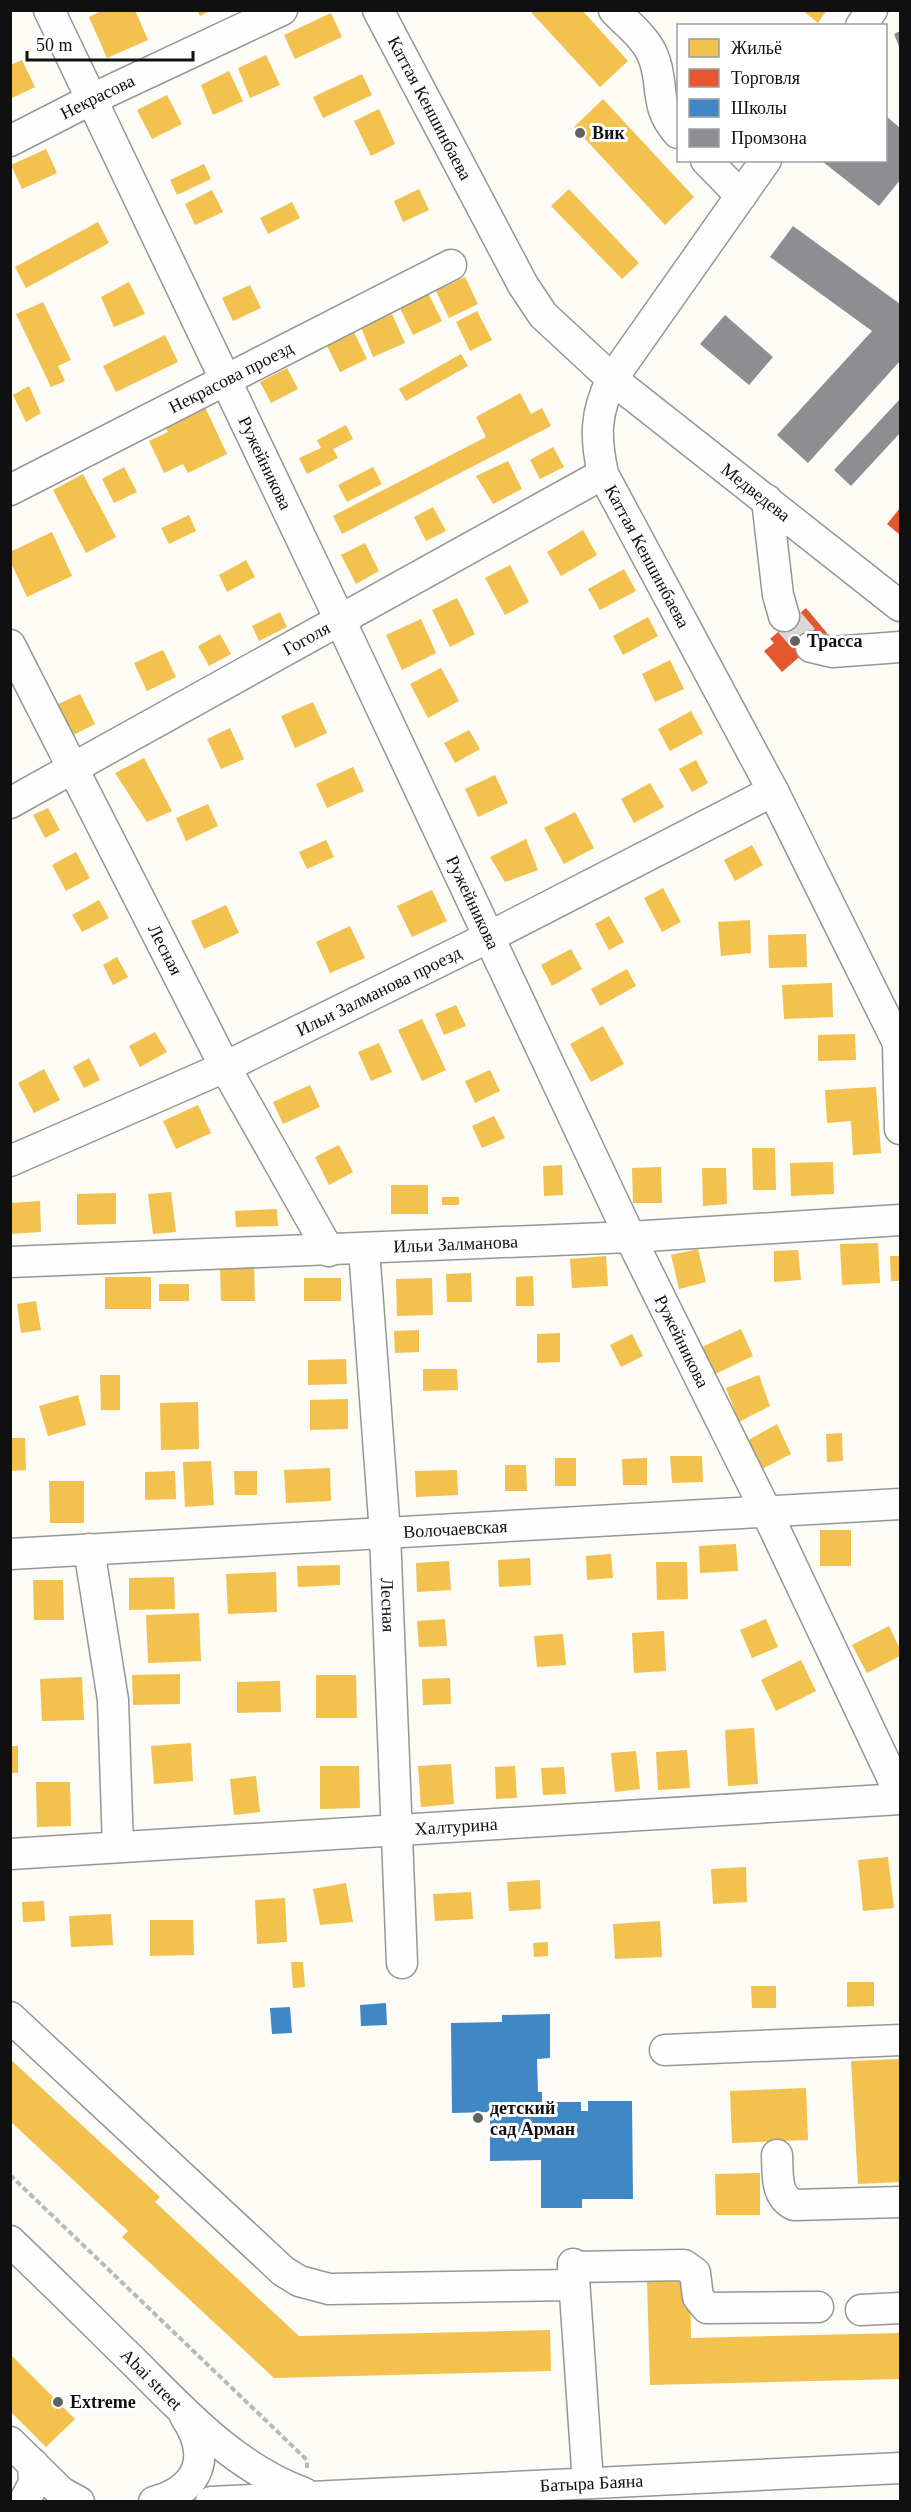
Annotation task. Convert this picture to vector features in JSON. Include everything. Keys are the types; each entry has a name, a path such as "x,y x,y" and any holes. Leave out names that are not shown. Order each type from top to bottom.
{"street":[{"name":"Ружейникова","path":"50,10 630,1237 765,1511 900,1794"},
{"name":"Некрасова","path":"10,141 92,99 282,10"},
{"name":"Каттая Кеншинбаева","path":"378,10 530,297 552,324 612,379 603,398 598,418 597,446 603,474 773,792 898,1043 900,1129"},
{"path":"614,10 645,42 653,55 663,112 677,132"},
{"path":"862,24 872,10"},
{"path":"708,162 741,196"},
{"path":"612,379 765,162"},
{"name":"Некрасова проезд","path":"10,490 451,265"},
{"name":"Медведева","path":"612,379 900,606"},
{"name":"Гоголя","path":"10,803 603,474"},
{"path":"767,501 777,595 784,616"},
{"name":"Лесная","path":"10,645 225,1067 329,1251"},
{"path":"811,647 832,652 900,647"},
{"name":"Ильи Залманова проезд","path":"10,1161 225,1067 489,937 773,792"},
{"name":"Ильи Залманова","path":"10,1262 329,1251 630,1237 900,1220"},
{"name":"Лесная","path":"364,1249 385,1533 402,1963"},
{"name":"Волочаевская","path":"10,1554 900,1504"},
{"path":"89,1549 113,1700 118,1847"},
{"name":"Халтурина","path":"10,1854 900,1799"},
{"path":"10,2017 283,2271 299,2281 329,2289 573,2268 684,2265 695,2273 698,2297 706,2308 818,2307"},
{"path":"665,2050 900,2040"},
{"path":"777,2155 782,2197 794,2205 900,2202"},
{"name":"Abai street","path":"10,2241 176,2404 253,2470 272,2481 328,2497"},
{"path":"573,2268 588,2483"},
{"path":"861,2310 900,2308"},
{"path":"153,2502 187,2486 197,2468 198,2442 191,2425 176,2404"},
{"path":"10,2442 62,2492 79,2502"},
{"path":"24,2502 34,2483 33,2464"},
{"name":"Батыра Баяна","path":"211,2502 421,2496 588,2483 900,2468"}],"path":[{"path":"10,2175 307,2460 328,2497"}],"building: Жильё":[{"path":"103,10 135,10 148,40 107,58 89,17"},
{"path":"197,10 212,10 200,16"},
{"path":"529,10 582,10 628,61 600,87"},
{"path":"802,10 827,10 818,23"},
{"path":"331,13 342,37 295,59 284,35"},
{"path":"266,55 280,85 250,98 238,68"},
{"path":"22,60 35,87 10,99 10,65"},
{"path":"229,71 243,101 213,115 201,85"},
{"path":"362,74 372,95 323,118 313,97"},
{"path":"167,95 182,124 152,139 137,110"},
{"path":"603,99 694,197 665,225 574,127"},
{"path":"379,109 395,144 371,156 354,121"},
{"path":"46,149 57,173 22,189 11,165"},
{"path":"204,164 211,179 177,195 170,180"},
{"path":"419,189 429,210 403,222 394,201"},
{"path":"569,189 639,263 622,279 551,206"},
{"path":"212,190 223,212 195,225 185,204"},
{"path":"292,202 300,218 268,234 260,218"},
{"path":"98,222 109,243 26,288 15,267"},
{"path":"465,277 478,304 449,318 436,291"},
{"path":"129,282 145,314 114,327 101,297"},
{"path":"250,285 261,308 233,321 222,298"},
{"path":"428,293 442,321 413,335 400,308"},
{"path":"43,302 71,360 58,366 65,381 51,387 16,314"},
{"path":"477,311 492,340 470,351 456,322"},
{"path":"392,314 405,343 373,357 361,327"},
{"path":"352,328 367,359 340,372 325,342"},
{"path":"165,335 178,362 116,392 103,366"},
{"path":"461,354 468,366 406,401 399,389"},
{"path":"287,368 298,389 271,403 260,382"},
{"path":"29,386 41,413 26,422 13,395"},
{"path":"520,393 531,414 542,408 551,426 342,534 333,516 486,437 476,417"},
{"path":"203,403 227,454 188,473 183,464 164,473 149,441 168,432 163,423"},
{"path":"346,425 353,439 333,449 338,458 307,474 299,458 321,448 317,440"},
{"path":"553,447 564,467 540,479 530,460"},
{"path":"508,461 522,489 493,504 476,476"},
{"path":"124,467 137,492 114,503 102,479"},
{"path":"373,467 382,484 347,502 338,485"},
{"path":"83,474 116,537 86,553 53,490"},
{"path":"433,507 446,531 426,541 414,517"},
{"path":"189,515 196,531 169,544 161,528"},
{"path":"583,530 597,555 561,576 547,552"},
{"path":"52,532 72,576 27,597 10,561 10,552"},
{"path":"365,543 379,571 356,584 341,555"},
{"path":"246,560 255,577 227,592 219,575"},
{"path":"510,565 529,602 505,615 485,578"},
{"path":"624,569 636,591 600,610 588,589"},
{"path":"457,598 475,634 450,647 432,610"},
{"path":"280,612 287,627 259,641 252,626"},
{"path":"648,617 658,636 623,655 613,636"},
{"path":"421,619 436,653 402,670 386,635"},
{"path":"220,634 231,654 209,666 198,646"},
{"path":"163,650 176,677 147,691 134,663"},
{"path":"670,660 684,689 655,702 642,674"},
{"path":"441,668 459,701 428,718 410,684"},
{"path":"80,694 95,724 73,735 58,704"},
{"path":"313,702 327,733 295,748 281,716"},
{"path":"691,711 703,733 670,751 658,729"},
{"path":"230,728 244,759 221,769 207,739"},
{"path":"469,730 480,749 455,763 444,743"},
{"path":"144,758 172,811 147,822 115,773"},
{"path":"696,760 708,783 692,792 679,769"},
{"path":"353,767 364,791 327,808 316,784"},
{"path":"495,775 508,803 478,817 465,789"},
{"path":"650,783 664,807 634,823 621,799"},
{"path":"208,804 218,826 186,841 176,818"},
{"path":"48,808 60,830 45,838 33,815"},
{"path":"575,812 594,848 564,864 544,828"},
{"path":"526,839 538,870 505,882 490,857"},
{"path":"326,840 334,857 307,869 299,852"},
{"path":"752,845 763,865 735,881 724,860"},
{"path":"76,852 90,878 66,891 52,865"},
{"path":"663,888 681,922 662,932 644,898"},
{"path":"432,890 447,921 412,937 397,906"},
{"path":"99,900 109,918 82,932 72,915"},
{"path":"226,905 239,933 204,949 191,921"},
{"path":"609,916 624,942 609,950 595,924"},
{"path":"750,920 751,953 721,956 718,922"},
{"path":"350,926 365,958 330,973 316,942"},
{"path":"806,934 807,967 769,968 768,935"},
{"path":"571,949 582,969 552,986 541,965"},
{"path":"117,957 128,977 113,985 103,965"},
{"path":"627,969 636,986 600,1006 591,989"},
{"path":"832,983 833,1017 784,1019 782,985"},
{"path":"456,1005 466,1026 444,1035 435,1014"},
{"path":"422,1019 446,1070 422,1081 398,1030"},
{"path":"603,1026 624,1064 591,1082 570,1044"},
{"path":"155,1032 167,1052 140,1067 129,1046"},
{"path":"855,1034 856,1060 818,1061 818,1035"},
{"path":"379,1043 392,1072 371,1081 358,1052"},
{"path":"89,1058 100,1080 84,1088 73,1067"},
{"path":"44,1069 60,1100 34,1113 18,1083"},
{"path":"490,1070 500,1091 475,1103 465,1081"},
{"path":"310,1085 320,1107 283,1124 273,1102"},
{"path":"876,1087 881,1153 853,1155 851,1121 827,1123 825,1090"},
{"path":"198,1105 211,1133 176,1149 163,1121"},
{"path":"494,1116 505,1138 482,1148 472,1126"},
{"path":"339,1145 353,1172 329,1185 315,1157"},
{"path":"752,1148 775,1148 776,1190 753,1190"},
{"path":"833,1162 834,1194 791,1196 790,1163"},
{"path":"562,1165 563,1195 544,1196 543,1166"},
{"path":"661,1167 662,1203 633,1203 632,1168"},
{"path":"702,1168 726,1168 727,1204 703,1206"},
{"path":"391,1185 428,1185 428,1214 391,1214"},
{"path":"171,1192 176,1232 153,1234 148,1194"},
{"path":"116,1193 116,1224 77,1225 77,1194"},
{"path":"442,1197 459,1197 459,1205 442,1205"},
{"path":"40,1201 41,1232 10,1234 10,1203"},
{"path":"277,1209 278,1226 236,1227 235,1211"},
{"path":"878,1243 880,1283 842,1285 840,1244"},
{"path":"698,1249 706,1282 679,1289 671,1255"},
{"path":"798,1250 801,1280 774,1282 774,1251"},
{"path":"606,1256 608,1286 572,1288 570,1259"},
{"path":"890,1256 900,1256 900,1281 891,1281"},
{"path":"254,1266 255,1301 221,1301 220,1267"},
{"path":"471,1273 472,1302 447,1302 446,1274"},
{"path":"533,1276 534,1306 516,1306 516,1277"},
{"path":"105,1277 151,1277 151,1309 105,1309"},
{"path":"304,1278 341,1278 341,1301 304,1301"},
{"path":"432,1278 433,1315 397,1316 396,1279"},
{"path":"159,1284 189,1284 189,1301 159,1301"},
{"path":"36,1301 41,1330 21,1333 17,1304"},
{"path":"741,1329 753,1356 715,1374 702,1347"},
{"path":"419,1330 419,1352 395,1353 394,1331"},
{"path":"560,1333 560,1362 537,1363 537,1334"},
{"path":"632,1334 643,1356 621,1367 610,1345"},
{"path":"346,1359 347,1384 308,1385 308,1360"},
{"path":"423,1369 457,1369 458,1390 423,1391"},
{"path":"100,1375 120,1375 120,1410 101,1410"},
{"path":"759,1375 770,1406 739,1422 726,1388"},
{"path":"78,1395 86,1425 48,1436 39,1406"},
{"path":"348,1399 348,1429 310,1430 310,1400"},
{"path":"198,1402 199,1449 161,1450 160,1403"},
{"path":"777,1424 791,1454 762,1469 747,1441"},
{"path":"842,1433 843,1461 827,1462 826,1434"},
{"path":"10,1438 25,1438 26,1470 10,1471"},
{"path":"670,1456 702,1456 703,1482 672,1483"},
{"path":"555,1458 576,1458 576,1486 555,1486"},
{"path":"647,1458 647,1485 623,1485 622,1459"},
{"path":"211,1461 214,1505 185,1507 183,1462"},
{"path":"505,1465 526,1465 527,1491 505,1491"},
{"path":"330,1468 331,1501 286,1503 284,1470"},
{"path":"457,1470 458,1495 416,1497 415,1471"},
{"path":"175,1471 176,1499 145,1500 145,1472"},
{"path":"234,1471 257,1471 257,1495 235,1495"},
{"path":"49,1481 84,1481 84,1523 50,1523"},
{"path":"820,1530 851,1530 851,1566 820,1566"},
{"path":"736,1544 738,1571 700,1573 699,1546"},
{"path":"611,1554 613,1578 587,1580 586,1556"},
{"path":"530,1558 531,1585 499,1587 498,1560"},
{"path":"449,1561 451,1590 417,1592 416,1563"},
{"path":"656,1562 687,1562 688,1599 657,1600"},
{"path":"340,1565 340,1585 298,1587 297,1566"},
{"path":"276,1572 277,1612 228,1614 226,1574"},
{"path":"174,1577 175,1609 129,1610 129,1578"},
{"path":"33,1580 63,1580 64,1620 34,1620"},
{"path":"199,1613 201,1661 148,1663 146,1615"},
{"path":"445,1619 447,1646 419,1647 417,1621"},
{"path":"766,1619 778,1647 752,1658 740,1630"},
{"path":"889,1626 900,1649 900,1656 867,1673 852,1645"},
{"path":"664,1631 666,1671 634,1673 632,1633"},
{"path":"563,1634 566,1665 537,1667 534,1636"},
{"path":"801,1660 816,1691 776,1711 761,1680"},
{"path":"180,1674 180,1704 133,1705 132,1675"},
{"path":"316,1675 356,1675 357,1718 316,1718"},
{"path":"82,1677 84,1720 42,1721 40,1679"},
{"path":"450,1678 451,1704 423,1705 422,1679"},
{"path":"280,1681 281,1712 237,1713 237,1682"},
{"path":"754,1728 758,1784 728,1786 725,1730"},
{"path":"191,1743 193,1781 154,1784 151,1746"},
{"path":"10,1746 18,1746 18,1773 10,1773"},
{"path":"687,1750 690,1788 658,1790 656,1752"},
{"path":"636,1751 640,1789 615,1792 611,1753"},
{"path":"451,1764 454,1804 421,1807 418,1766"},
{"path":"320,1766 359,1766 360,1808 320,1809"},
{"path":"515,1766 517,1798 496,1799 495,1767"},
{"path":"564,1767 566,1794 543,1795 541,1768"},
{"path":"256,1776 260,1812 234,1815 230,1779"},
{"path":"36,1782 70,1782 71,1826 37,1827"},
{"path":"888,1857 894,1908 863,1911 858,1860"},
{"path":"746,1867 747,1902 713,1904 711,1869"},
{"path":"540,1880 541,1909 509,1911 507,1882"},
{"path":"346,1883 353,1922 320,1925 313,1889"},
{"path":"471,1892 473,1919 435,1921 433,1894"},
{"path":"285,1898 287,1942 257,1944 255,1900"},
{"path":"44,1901 45,1921 23,1922 22,1902"},
{"path":"111,1914 113,1945 71,1947 69,1916"},
{"path":"150,1920 193,1920 194,1955 150,1956"},
{"path":"660,1921 662,1957 615,1959 613,1924"},
{"path":"548,1942 548,1956 534,1957 533,1943"},
{"path":"291,1962 303,1962 305,1987 293,1988"},
{"path":"847,1982 874,1982 874,2006 847,2007"},
{"path":"751,1986 776,1986 776,2008 752,2008"},
{"path":"10,2059 160,2197 155,2202 299,2336 550,2330 551,2371 274,2378 122,2237 128,2231 10,2121"},
{"path":"900,2059 900,2182 858,2184 851,2061"},
{"path":"806,2088 808,2140 732,2143 730,2091"},
{"path":"760,2173 760,2215 716,2215 715,2174"},
{"path":"690,2281 691,2338 900,2333 900,2379 650,2385 647,2282"},
{"path":"10,2354 75,2419 46,2447 10,2411"}],"building: Торговля":[{"path":"900,508 900,535 887,524"},
{"name":"Трасса","path":"806,608 827,633 782,672 764,651 774,643 770,639"}],"building: Школы":[{"path":"386,2003 387,2025 361,2026 360,2005"},
{"path":"290,2007 292,2033 272,2034 270,2008"},
{"path":"550,2014 550,2058 537,2059 538,2092 542,2092 542,2102 581,2102 581,2111 588,2111 588,2101 632,2101 633,2199 582,2199 582,2208 541,2208 541,2160 490,2161 490,2112 452,2113 451,2023 502,2022 502,2015"}],"building: Промзона":[{"path":"900,31 900,49 894,34"},
{"path":"887,117 900,128 900,180 879,206 823,162 887,162"},
{"path":"793,226 900,304 900,361 808,463 777,435 872,331 770,257"},
{"path":"725,315 773,357 749,385 700,344"},
{"path":"900,399 900,433 851,486 834,470"}],"tunnel":[{"path":"784,616 811,647"}],"place":[{"name":"Вик","path":"580,133"},
{"name":"Трасса","path":"795,641"},
{"name":"детский сад Арман","path":"478,2118"},
{"name":"Extreme","path":"58,2402"}]}
